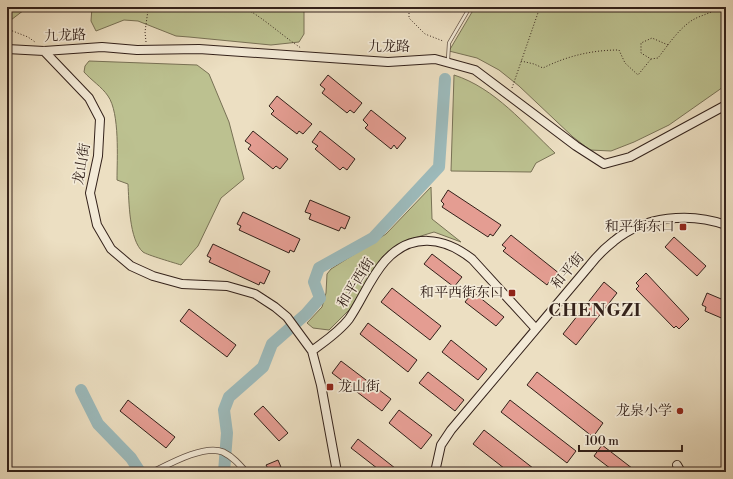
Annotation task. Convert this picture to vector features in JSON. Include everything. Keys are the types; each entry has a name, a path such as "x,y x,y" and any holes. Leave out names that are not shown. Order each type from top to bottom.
{"street":[{"name":"九龙路","path":"7,49 44,50 102,47 148,50 199,49 388,62 435,59 475,70 576,146 604,164 630,157 726,105"},
{"name":"龙山街","path":"44,50 89,98 100,119 98,156 90,193 97,225 112,249 131,266 153,276 182,284 227,286 255,294 276,307 303,337 312,351 321,388 337,472"},
{"name":"和平街","path":"435,472 442,445 451,430 602,251 630,230 658,221 684,217 703,218 726,225"},
{"name":"和平西街","path":"312,351 339,330 348,320 369,284 385,261 401,248 426,240 446,243 472,259 536,329"},
{"path":"153,472 166,465 206,450 221,451 233,458 246,472"}],"lane":[{"path":"448,62 449,43 470,7"}],"path":[{"path":"7,7 10,8 7,14"},
{"path":"148,50 145,32 148,10 150,7"},
{"path":"243,7 263,18 284,37 313,56"},
{"path":"409,7 409,18 426,34 449,43"},
{"path":"509,96 539,7"},
{"path":"552,7 560,11 573,7"},
{"path":"668,45 652,38 641,43 641,53 651,59 658,58 679,32 692,20 710,14 719,7"},
{"path":"7,24 10,30 28,37 44,50"},
{"path":"521,61 543,68 577,54 619,50 625,62 638,75 651,59"}],"green space":[{"path":"7,7 28,7 7,23"},
{"path":"92,7 302,7 304,11 304,34 299,42 271,45 176,36 138,21 124,20 96,31 91,21"},
{"path":"475,7 726,7 726,85 669,125 634,142 611,151 590,150 573,137 519,86 499,70 477,58 449,51"},
{"path":"89,61 197,65 209,74 229,122 244,179 221,198 198,246 181,265 143,252 138,246 132,230 129,210 128,184 117,180 117,136 112,104 103,90 84,72 85,66"},
{"path":"454,75 483,89 509,108 555,153 536,163 531,172 451,171"},
{"path":"431,187 432,219 461,242 434,232 411,239 382,257 354,305 329,330 313,328 307,323 322,307 326,293 327,274 331,269 386,234"}],"building":[{"path":"328,75 362,103 354,113 350,110 347,113 322,93 325,89 320,85"},
{"path":"277,96 312,124 303,134 299,131 297,134 271,114 274,111 269,106"},
{"path":"371,110 406,138 397,149 394,145 391,149 365,128 368,125 363,120"},
{"path":"253,131 288,159 280,169 276,166 273,169 248,149 251,145 245,141"},
{"path":"320,131 355,159 347,170 343,167 340,170 315,149 318,146 312,142"},
{"path":"448,190 501,225 493,236 490,234 488,237 442,207 444,204 441,201"},
{"path":"310,200 350,217 345,229 341,227 339,231 309,219 311,214 305,212"},
{"path":"243,212 300,239 294,252 290,250 289,253 239,230 241,226 237,224"},
{"path":"511,235 560,274 552,285 549,282 547,285 503,251 506,248 502,245"},
{"path":"674,237 706,266 697,276 665,247"},
{"path":"213,244 270,271 264,284 260,282 259,285 209,262 211,258 207,256"},
{"path":"432,254 462,277 454,287 424,264"},
{"path":"646,273 689,319 679,329 676,326 674,328 636,289 639,286 636,283"},
{"path":"604,282 617,293 576,345 563,334"},
{"path":"392,288 441,326 430,340 381,302"},
{"path":"473,292 504,317 496,326 465,302"},
{"path":"707,293 726,301 726,320 705,311 706,307 702,305"},
{"path":"189,309 236,345 227,357 180,321"},
{"path":"368,323 417,360 408,372 360,334"},
{"path":"451,340 487,369 478,380 442,352"},
{"path":"341,361 391,399 382,411 332,373"},
{"path":"428,372 464,400 455,411 419,383"},
{"path":"537,372 603,423 593,437 527,385"},
{"path":"128,400 175,437 166,448 120,411"},
{"path":"510,400 576,451 567,463 501,412"},
{"path":"263,406 288,433 279,441 254,414"},
{"path":"399,410 432,435 421,449 389,423"},
{"path":"484,430 538,472 509,472 473,444"},
{"path":"358,439 400,472 382,472 351,448"},
{"path":"602,445 637,472 615,472 594,456"},
{"path":"278,460 283,472 270,472 266,465"}],"waterway":[{"path":"224,472 227,433 224,410 229,397 263,367 272,344 306,314 320,298 314,282 319,268 373,238 439,167 445,79"},
{"path":"81,390 98,424 131,458 140,472"}],"place":[{"name":"和平街东口","path":"683,227"},
{"name":"和平西街东口","path":"512,293"},
{"name":"龙山街","path":"330,387"},
{"name":"龙泉小学","path":"680,411"}],"district":[{"name":"CHENGZI","path":"595,310"}]}
